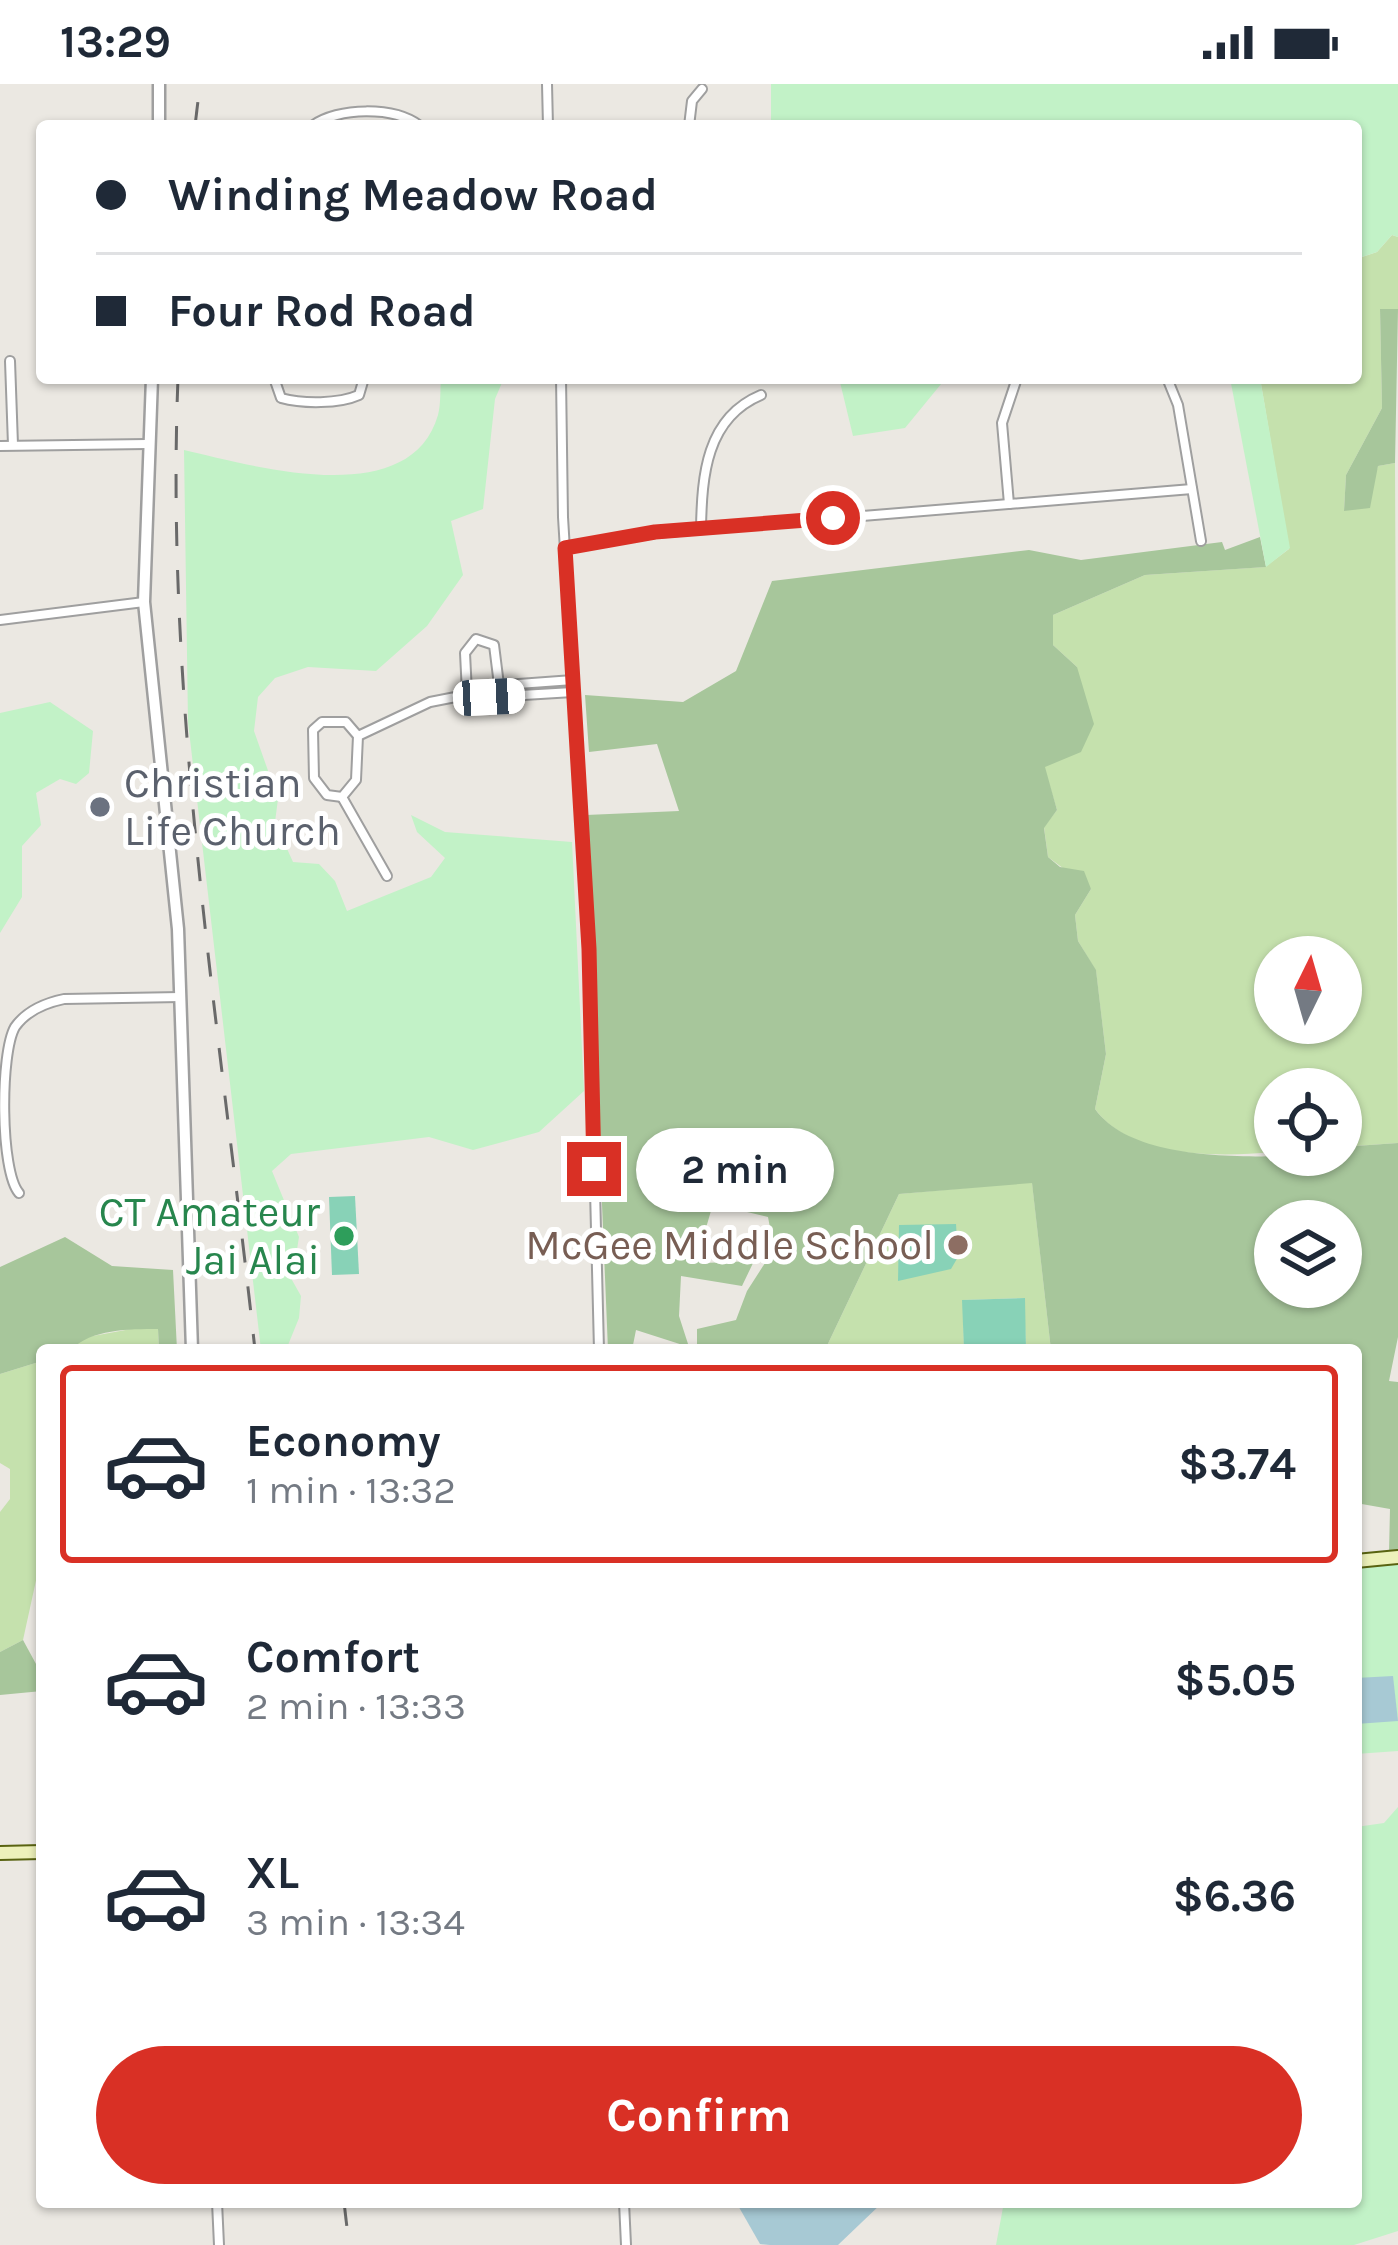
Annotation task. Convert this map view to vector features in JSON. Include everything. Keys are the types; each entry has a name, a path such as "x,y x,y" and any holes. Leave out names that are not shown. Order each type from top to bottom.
{"main road":[{"path":"1362,1560 1398,1557"},
{"path":"0,1853 36,1852"}],"street":[{"path":"159,120 160,84"},
{"path":"548,84 548,120"},
{"path":"690,120 692,101 702,89"},
{"path":"327,120 340,115 396,113 409,120"},
{"path":"10,361 13,446"},
{"path":"151,384 144,602 181,997 192,1344"},
{"path":"276,384 281,398 292,401 349,400 359,395 362,384"},
{"path":"561,384 565,548 589,949 599,1344"},
{"path":"1009,504 1002,423 1015,384"},
{"path":"1169,384 1178,405 1201,541"},
{"path":"701,529 705,464 714,442 728,417 761,395"},
{"path":"0,446 146,444"},
{"path":"565,548 701,529 1192,489"},
{"path":"0,620 144,602"},
{"path":"467,694 465,652 476,639 494,646 500,685"},
{"path":"358,736 430,702 500,685 573,680"},
{"path":"481,692 489,697 574,692"},
{"path":"333,719 346,722 358,736 356,780 342,797 327,795 314,778 313,730 333,719"},
{"path":"342,797 387,876"},
{"path":"19,1193 9,1183 4,1164 4,1063 12,1031 21,1019 47,1003 64,1000 181,997"},
{"path":"217,2208 219,2245"},
{"path":"624,2208 626,2245"}],"green space":[{"path":"771,84 1398,84 1398,237 1392,235 1377,252 1362,257 1362,120 771,120"},
{"path":"1392,235 1398,237 1398,309 1380,310 1382,408 1346,475 1344,511 1368,499 1378,466 1395,463 1398,1143 1362,1146 1362,1068 1254,1068 1254,1153 1202,1154 1153,1146 1130,1138 1095,1109 1106,1054 1096,971 1078,941 1075,915 1091,889 1048,857 1044,827 1057,810 1044,767 1077,667 1053,645 1053,615 1145,575 1265,567 1289,549 1261,384 1362,384 1362,257 1377,252"},
{"path":"1380,309 1398,309 1395,463 1378,466 1370,508 1344,511 1346,475 1382,408"},
{"path":"441,384 501,384 495,399 483,509 451,521 463,575 427,626 376,671 308,667 275,678 258,697 254,731 278,799 275,822 293,862 319,864 335,881 347,911 431,877 445,858 417,832 411,815 445,832 572,842 584,1091 539,1132 473,1150 429,1137 291,1154 272,1171 299,1237 292,1280 301,1296 299,1318 288,1344 260,1344 188,722 184,450 286,471 363,473 396,464 422,445 440,402"},
{"path":"840,384 941,384 905,428 853,436"},
{"path":"1231,384 1261,384 1290,548 1266,567"},
{"path":"1260,537 1266,567 1145,575 1053,615 1053,645 1077,667 1094,724 1081,752 1045,767 1057,810 1044,828 1048,857 1060,867 1084,871 1091,889 1075,915 1078,941 1096,970 1106,1054 1095,1109 1115,1128 1142,1142 1174,1150 1254,1156 1254,1176 1362,1176 1362,1146 1398,1143 1398,1337 1389,1381 1398,1382 1398,1552 1389,1553 1390,1509 1362,1504 1362,1344 1050,1344 1032,1183 899,1194 828,1344 697,1344 697,1329 736,1320 747,1291 774,1249 768,1217 713,1204 701,1245 704,1263 754,1261 742,1286 681,1276 679,1316 688,1344 636,1330 633,1344 608,1344 586,815 679,811 657,744 589,752 585,695 683,702 736,671 772,581 1029,550 1081,560 1222,542 1225,550"},
{"path":"50,702 93,731 89,773 76,784 60,779 36,793 41,825 22,846 22,897 0,933 0,713"},
{"name":"McGee Middle School","path":"1032,1182 1050,1344 1026,1344 1024,1298 963,1300 964,1344 828,1344 899,1194"},
{"name":"CT Amateur Jai Alai","path":"355,1196 359,1274 332,1275 329,1197"},
{"path":"956,1224 958,1257 951,1269 898,1281 899,1225"},
{"path":"65,1237 112,1266 173,1270 177,1344 159,1344 158,1329 135,1329 78,1344 36,1344 36,1363 0,1374 0,1267"},
{"path":"1025,1298 1026,1344 964,1344 962,1300"},
{"path":"158,1329 159,1344 76,1344 82,1338"},
{"path":"36,1363 36,1580 23,1640 0,1652 0,1512 10,1499 10,1469 0,1463 0,1374"},
{"path":"1398,1564 1398,1751 1362,1754 1362,1567"},
{"path":"23,1640 36,1664 36,1692 0,1695 0,1652"},
{"path":"1398,1807 1398,2231 1354,2245 996,2245 1003,2208 1362,2208 1362,1826 1384,1823"}],"water":[{"path":"1393,1676 1398,1721 1362,1724 1362,1678"},
{"path":"739,2208 877,2208 838,2245 760,2244"}],"railway":[{"path":"196,120 200,84"},
{"path":"178,384 176,500 187,743 254,1344"},
{"path":"345,2208 349,2245"}],"place":[{"name":"Christian Life Church","path":"100,807"},
{"name":"CT Amateur Jai Alai","path":"344,1236"},
{"name":"McGee Middle School","path":"958,1245"}],"route":[{"path":"594,1169 589,949 565,548 655,532 833,518"}]}
